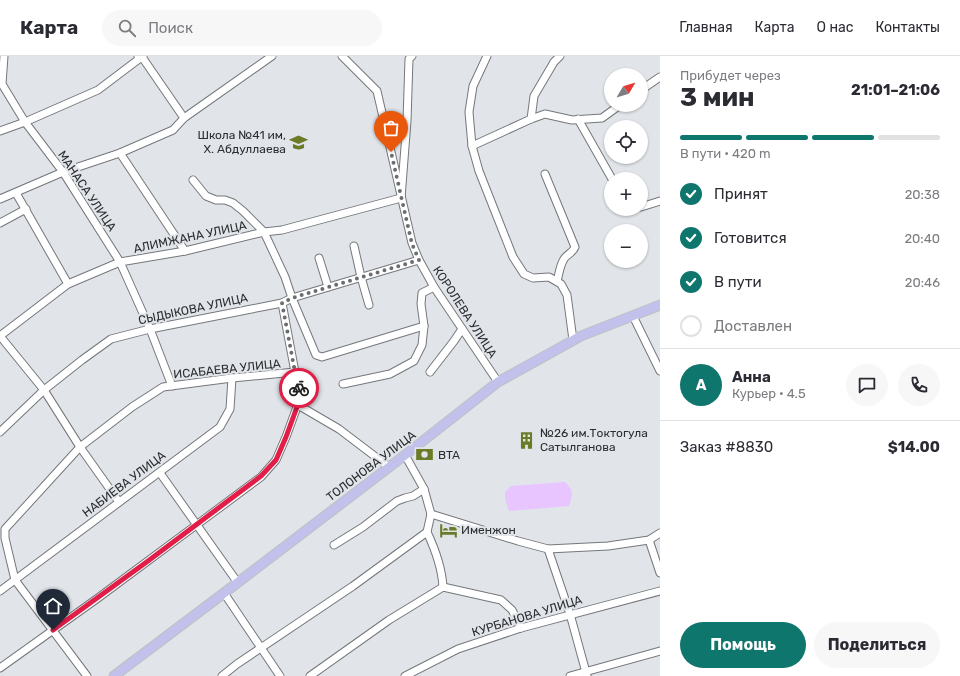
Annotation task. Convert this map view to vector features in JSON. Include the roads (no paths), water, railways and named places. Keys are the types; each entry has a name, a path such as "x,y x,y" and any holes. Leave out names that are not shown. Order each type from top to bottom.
{"main road":[{"name":"ТОЛОНОВА УЛИЦА","path":"114,676 390,467 498,382 580,336 660,305"}],"street":[{"name":"МАНАСА УЛИЦА","path":"4,56 1,84 24,122 63,172 120,262 150,329 172,386"},
{"path":"0,131 98,90 141,56 184,118"},
{"path":"0,200 63,172 120,153 174,130 184,118 272,56"},
{"name":"КОРОЛЕВА УЛИЦА","path":"342,56 377,91 412,244 419,260 434,287 498,382"},
{"path":"487,56 473,86 469,112 472,146 479,171 513,257 524,274 533,278 549,276 561,284 567,296 573,340"},
{"path":"531,119 534,96 554,62 560,56"},
{"path":"401,198 409,57"},
{"path":"648,85 660,77"},
{"path":"472,146 545,114 572,120 602,118 610,112"},
{"path":"578,119 608,172"},
{"path":"120,153 185,251"},
{"path":"545,174 575,247 571,254 563,260 557,281"},
{"path":"193,180 206,196 216,200 225,200 233,203 244,211 264,232 285,277 292,298 316,355 322,358 424,326"},
{"path":"16,192 68,284"},
{"name":"АЛИМЖАНА УЛИЦА","path":"0,336 68,284 120,262 185,251 264,232 282,230 401,198"},
{"path":"648,205 660,201"},
{"path":"0,223 26,209"},
{"path":"354,246 360,277 368,305"},
{"path":"319,258 328,287"},
{"name":"СЫДЫКОВА УЛИЦА","path":"0,432 44,390 111,339 150,329 282,303 292,298 419,260"},
{"path":"343,384 390,374 414,361 422,345 424,326 421,304 422,293 434,287"},
{"path":"0,668 197,525 261,476 276,460 301,396 282,303"},
{"path":"633,316 660,371"},
{"path":"430,372 462,329"},
{"path":"0,336 44,390 80,448 119,502"},
{"name":"ИСАБАЕВА УЛИЦА","path":"87,676 16,580 5,538 5,529 80,448 132,407 163,387 295,372"},
{"name":"НАБИЕВА УЛИЦА","path":"0,591 220,428 230,409 232,378"},
{"path":"298,405 339,429 390,467"},
{"path":"405,455 424,489 431,514 427,532 434,547 441,570 443,587"},
{"path":"160,473 238,583"},
{"path":"334,545 363,527 397,501 413,496 424,489"},
{"path":"431,514 548,549 608,546 649,540 660,533"},
{"path":"222,676 237,664 353,586 427,532"},
{"path":"649,540 660,573"},
{"path":"548,549 570,614 587,674"},
{"path":"310,676 389,620 443,587 501,600 512,610 521,628"},
{"name":"КУРБАНОВА УЛИЦА","path":"405,676 458,649 521,628 660,591"},
{"path":"224,593 280,676"},
{"path":"570,676 587,674 660,651"}],"place":[{"name":"Школа №41 им, Х. Абдуллаева","path":"299,142"},
{"name":"№26 им.Токтогула Сатылганова","path":"527,440"},
{"name":"BTA","path":"425,455"},
{"name":"Именжон","path":"448,530"}]}
